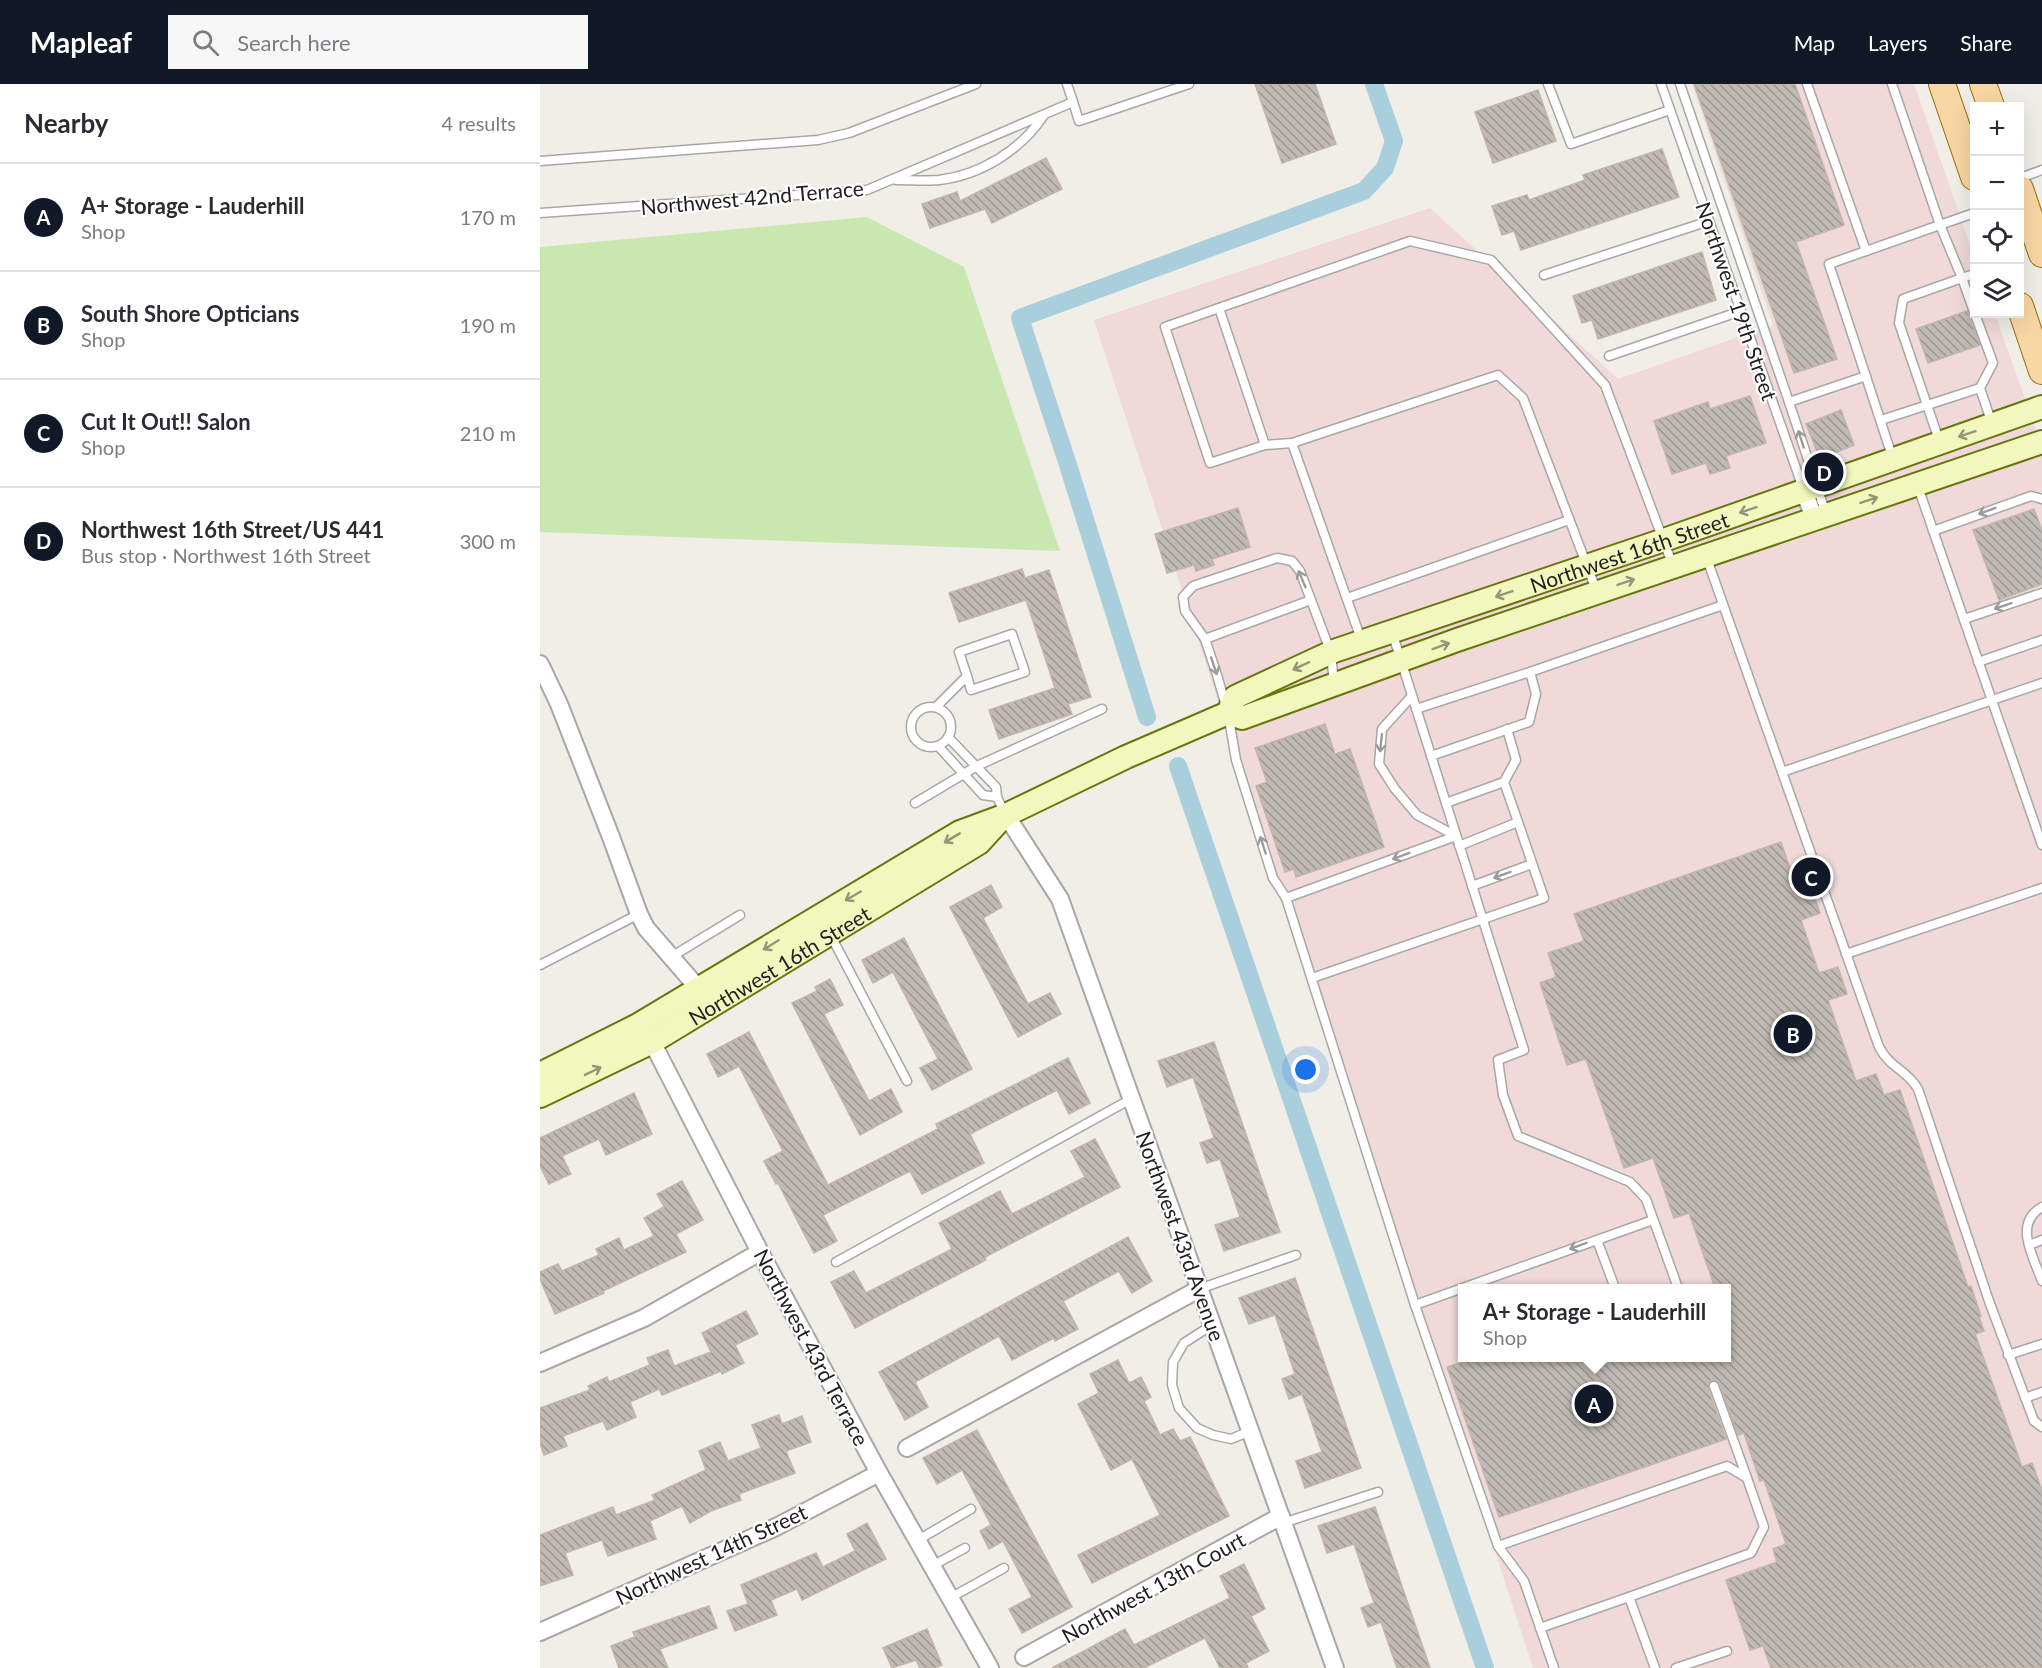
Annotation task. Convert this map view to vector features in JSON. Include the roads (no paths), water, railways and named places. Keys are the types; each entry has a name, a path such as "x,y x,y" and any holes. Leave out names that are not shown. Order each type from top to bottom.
{"main road":[{"path":"1942,84 1970,165"},
{"path":"1983,84 1990,102"},
{"path":"2024,201 2040,240"},
{"path":"2023,318 2042,371"}],"street":[{"name":"Northwest 16th Street","path":"540,1096 826,925 1001,806 1126,758 1228,713 1235,697 1330,653 1664,540 2042,407"},
{"name":"Northwest 16th Street","path":"1228,713 1242,718 1597,592 2042,442"},
{"name":"Northwest 19th Street","path":"1810,489 1820,516"},
{"path":"1696,528 1706,555"},
{"path":"542,673 559,704 646,928 706,997"},
{"name":"Northwest 43rd Avenue","path":"1001,806 1060,898 1335,1668"},
{"name":"Northwest 16th Street","path":"540,1074 645,1033"},
{"name":"Northwest 43rd Terrace","path":"645,1033 879,1473 990,1668"},
{"path":"540,1363 644,1318 760,1252"},
{"path":"908,1449 1200,1289"},
{"name":"Northwest 14th Street","path":"540,1632 776,1527 879,1473"},
{"name":"Northwest 13th Court","path":"1024,1657 1282,1519"}],"lane":[{"path":"540,161 818,141 849,133 976,84"},
{"path":"1067,84 1079,121 1189,84"},
{"path":"1548,84 1571,144 1670,110"},
{"name":"Northwest 19th Street","path":"1661,84 1741,311 1810,489"},
{"path":"1680,84 1789,402 1810,489"},
{"path":"1807,84 1866,251"},
{"path":"1892,84 1940,225 1970,300"},
{"name":"Northwest 42nd Terrace","path":"540,213 867,190 1073,102"},
{"path":"890,180 939,180 976,171 1000,158 1032,132 1045,114"},
{"path":"2024,176 2042,170"},
{"path":"1893,460 1829,264 1970,214"},
{"path":"1544,275 1709,221"},
{"path":"1597,592 1523,398 1498,375 1292,443 1264,445 1210,463 1165,327 1410,241 1491,260 1605,385 1673,566"},
{"path":"1940,443 1899,323 1903,299 1970,275"},
{"path":"1219,308 1264,445"},
{"path":"1609,356 1741,311"},
{"path":"1881,420 1980,388 1993,363 1977,318"},
{"path":"1789,402 1866,376"},
{"path":"1980,388 1992,425"},
{"path":"1292,443 1362,642"},
{"path":"1917,484 2042,845"},
{"path":"1933,531 2031,495 2042,499"},
{"path":"1347,598 1569,520"},
{"path":"1706,555 1882,1053 1894,1067 1911,1078 1918,1089 2008,1355 2034,1421 2042,1427"},
{"path":"1334,684 1330,653 1300,571 1292,561 1276,558 1193,586 1183,597 1185,611 1205,639 1228,713 1236,760 1274,878 1286,898 1415,1305 1498,1546 1524,1581 1554,1668"},
{"path":"1964,619 2042,593"},
{"path":"1205,639 1311,600"},
{"path":"1416,709 1723,605"},
{"path":"1392,632 1524,1050 1498,1060 1503,1095 1518,1136 1630,1182 1646,1199 1677,1284"},
{"path":"1012,634 1025,672 971,690 967,676 959,652 1012,634"},
{"path":"1978,662 2042,640"},
{"path":"1431,756 1529,722 1536,694 1530,672"},
{"path":"936,707 967,676"},
{"path":"1782,772 2042,683"},
{"path":"1412,696 1382,729 1379,764 1395,789 1417,815 1456,836"},
{"path":"936,707 942,710 951,722 948,737 938,746 931,747 918,743 911,732 912,718 922,709 936,707"},
{"path":"915,803 977,766 1102,709"},
{"path":"1446,803 1504,782 1516,760 1507,729"},
{"path":"948,737 996,787 1001,806"},
{"path":"938,746 983,795 1001,806"},
{"path":"1312,978 1544,898 1504,782"},
{"path":"1459,846 1518,822"},
{"path":"1286,898 1456,836"},
{"path":"1472,886 1532,864"},
{"path":"1846,954 2042,888"},
{"path":"540,965 639,914"},
{"path":"670,957 740,915"},
{"path":"826,925 907,1081"},
{"path":"836,1262 1131,1099"},
{"path":"2042,1207 2033,1212 2026,1224 2026,1236 2042,1281"},
{"path":"1474,1284 1653,1220"},
{"path":"1597,1240 1614,1284"},
{"path":"2030,1245 2042,1240"},
{"path":"1200,1289 1296,1256"},
{"path":"1415,1305 1458,1290"},
{"path":"1212,1325 1184,1343 1173,1362 1172,1385 1179,1408 1197,1428 1213,1435 1232,1439 1250,1431"},
{"path":"2008,1355 2042,1344"},
{"path":"1540,1628 1751,1553 1764,1527 1714,1386"},
{"path":"2025,1398 2042,1392"},
{"path":"1498,1546 1727,1466 1747,1478"},
{"path":"1282,1519 1378,1492"},
{"path":"918,1540 971,1509"},
{"path":"932,1566 965,1548"},
{"path":"950,1598 1004,1568"},
{"path":"1629,1597 1655,1668"},
{"path":"1676,1668 1727,1651"}],"waterway":[{"path":"1147,717 1020,318 1364,191 1385,168 1394,141 1374,84"},
{"path":"1178,766 1485,1668"}],"place":[{"name":"Northwest 16th Street/US 441","path":"1824,472"},
{"name":"Cut It Out!! Salon","path":"1811,877"},
{"name":"South Shore Opticians","path":"1793,1034"},
{"name":"A+ Storage - Lauderhill","path":"1594,1404"}]}
